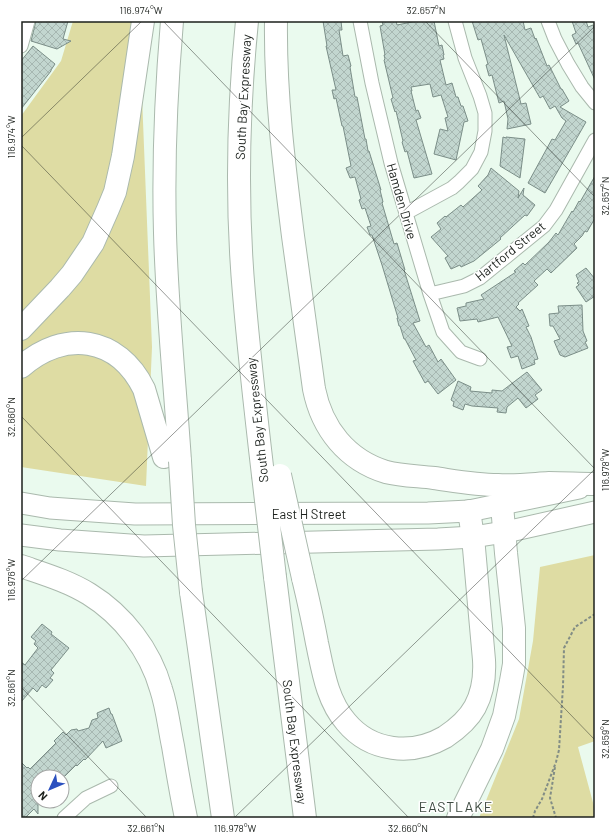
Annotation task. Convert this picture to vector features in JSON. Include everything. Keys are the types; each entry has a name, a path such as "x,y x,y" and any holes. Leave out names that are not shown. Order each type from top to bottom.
{"highway":[{"path":"21,329 72,274 93,243 108,210 116,186 123,156 143,21"},
{"path":"172,21 164,147 164,212 172,459 184,525 191,592 223,818"},
{"name":"South Bay Expressway","path":"247,21 242,77 239,163 241,250 248,336 272,475 275,577 304,818"},
{"path":"276,21 280,114 288,194 314,389 320,412 331,432 356,457 376,468 398,474 499,486 551,483 595,484"},
{"path":"21,367 43,351 66,344 76,343 95,345 113,353 128,364 140,380 172,459"},
{"path":"272,475 304,578 326,684 334,704 339,714 362,738 390,748 405,749 420,747 439,740 455,730 462,724 474,708 482,690 485,670 473,537 469,511"},
{"path":"458,818 492,749 504,716 514,664 514,628 502,505"},
{"path":"21,566 63,581 90,595 114,613 142,648 156,675 165,704 186,818"}],"main road":[{"name":"East H Street","path":"21,503 50,508 135,514 420,513 469,511 595,484"},
{"path":"21,535 60,540 144,546 430,540 473,537 504,532 595,512"}],"street":[{"path":"21,46 28,21"},
{"name":"Hamden Drive","path":"360,21 372,83 391,163 442,332 461,352 480,359"},
{"path":"406,213 452,188 472,170 481,152 485,131 485,113 480,96 464,58 455,21"},
{"path":"548,21 555,39 568,64 582,87 595,103"},
{"name":"Hartford Street","path":"430,294 464,286 480,278 544,226 556,210 595,140"},
{"path":"64,818 86,798 111,786"}],"path":[{"path":"556,818 550,798 559,750 564,648 575,627 595,614"},
{"path":"533,818 556,762"}],"shaded area":[{"path":"73,21 139,21 152,347 146,486 21,467 21,116 61,61"},
{"path":"595,555 595,741 578,747 595,810 595,818 479,818 519,719 533,641 540,567"}],"building":[{"path":"36,21 68,21 63,39 71,41 57,49 31,41"},
{"path":"323,21 341,21 342,30 339,30 343,56 348,55 351,66 355,97 357,97 368,151 381,190 382,203 394,244 397,243 420,321 413,323 426,347 429,345 438,362 441,359 456,380 438,394 428,381 425,383 413,361 416,360 404,339 382,265 372,235 370,235 367,227 371,226 365,208 362,209 359,200 361,199 355,177 350,178 346,168 351,166 336,98 334,99 332,90 336,90 326,46"},
{"path":"382,21 396,21 397,25 417,21 434,21 439,46 442,45 444,55 444,59 440,60 446,85 452,83 456,97 458,97 461,106 463,106 468,121 464,122 456,160 434,154 440,129 448,131 445,118 448,117 441,95 433,97 430,84 411,87 416,111 418,110 421,118 416,120 432,174 414,178 407,151 405,152 396,111 395,112 391,99 393,98 384,60 385,55 380,26 383,25"},
{"path":"472,21 523,21 525,30 531,28 547,66 549,65 569,101 560,107 586,122 545,193 528,183 552,139 555,140 566,121 562,118 555,106 550,109 543,96 540,98 504,35 521,104 526,103 531,124 507,129 508,119 504,101 499,103 492,75 489,76 486,65 488,64 481,39 478,40"},
{"path":"572,21 586,21 588,27 593,25 595,31 595,80 578,43 576,44 572,35 576,33"},
{"path":"33,46 55,64 21,109 21,61"},
{"path":"503,137 525,139 520,178 500,166"},
{"path":"491,168 519,191 518,198 524,188 523,195 535,205 527,216 525,215 500,238 501,239 474,261 461,267 460,265 451,269 445,258 448,256 431,237 441,229 437,223 461,205 463,207 482,190 478,186 488,175"},
{"path":"595,176 595,218 587,232 585,231 574,244 577,248 551,273 547,269 534,281 538,285 518,303 519,304 516,307 520,311 522,309 529,326 526,327 538,359 534,360 535,364 522,369 518,356 511,358 507,347 512,346 498,317 478,322 477,319 460,321 457,308 466,306 466,303 484,299 481,295 516,272 514,271 523,263 525,265 549,242 556,233 558,235"},
{"path":"586,268 595,279 595,296 586,302 576,287 579,285 577,283 579,282 576,275"},
{"path":"582,305 583,331 588,348 565,357 560,355 554,341 560,339 553,326 550,326 549,314 559,313 558,306"},
{"path":"527,372 542,390 535,395 538,399 526,408 518,398 507,407 506,413 497,412 498,408 465,404 463,410 453,406 454,402 451,400 458,381 471,387 470,391 492,393 492,390 502,391"},
{"path":"42,624 52,632 51,634 69,648 51,670 54,673 50,678 53,680 46,688 42,685 37,692 33,688 21,702 21,662 25,665 38,648 34,644 36,641 31,637"},
{"path":"109,708 122,741 106,748 103,741 85,760 84,759 70,771 70,769 30,769 56,743 54,741 63,732 66,735 71,730 77,729 78,731 89,728 92,720 98,718 97,713"},
{"path":"21,762 27,768 28,767 30,769 30,809 34,809 25,818 21,818"}],"district":[{"name":"EASTLAKE","path":"456,806"}]}
